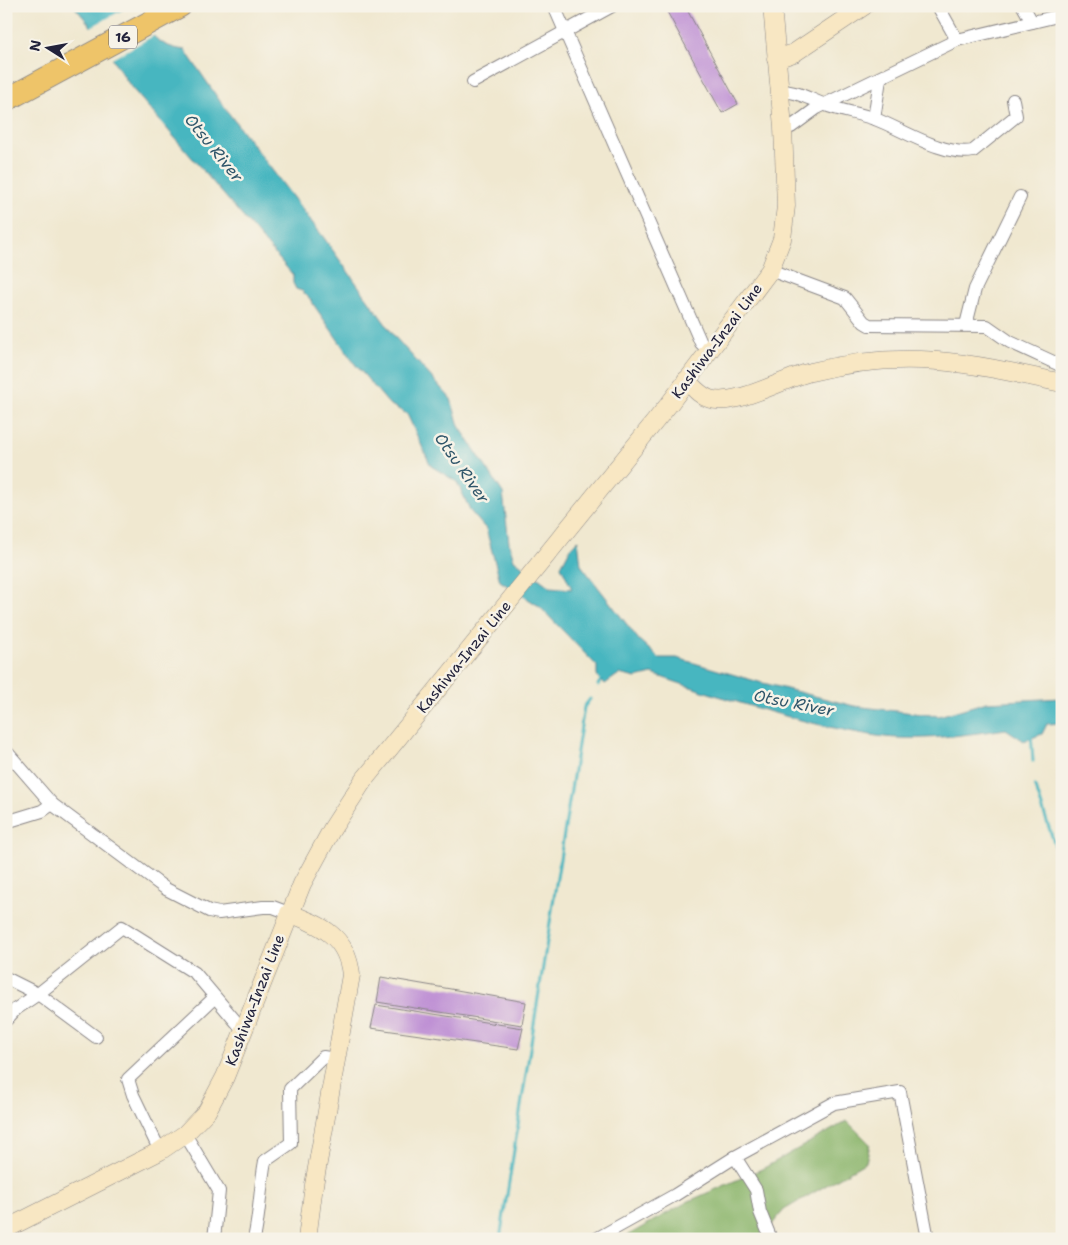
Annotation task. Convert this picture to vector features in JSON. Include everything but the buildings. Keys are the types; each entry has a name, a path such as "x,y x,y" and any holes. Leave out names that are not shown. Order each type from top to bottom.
{"highway":[{"name":"16","path":"6,100 148,6"},
{"name":"16","path":"6,84 67,59 177,8"}],"main road":[{"name":"Kashiwa-Inzai Line","path":"6,1229 160,1152 185,1134 207,1111 216,1095 243,1030 289,913 324,843 363,781 506,608 686,380 770,270 782,239 786,206 780,91 772,6"},
{"path":"776,59 794,53 864,6"},
{"path":"686,380 709,399 728,400 811,372 875,361 906,358 970,364 1062,383"},
{"path":"289,913 330,932 342,947 350,964 350,989 336,1059 307,1239"}],"street":[{"path":"554,6 701,344 708,350"},
{"path":"473,82 612,6"},
{"path":"938,6 956,40"},
{"path":"1023,6 1032,22"},
{"path":"782,127 791,127 809,113 956,40 1062,14"},
{"path":"874,119 880,79"},
{"path":"780,91 788,91 826,105 874,119 941,148 964,152 973,150 1016,116 1012,100"},
{"path":"966,325 975,289 1020,197"},
{"path":"770,270 845,298 864,322 869,325 987,326 1010,342 1062,366"},
{"path":"6,751 52,804 166,888 209,911 219,913 273,907 289,913"},
{"path":"6,822 42,811 52,804"},
{"path":"6,1020 16,1009 38,994 122,926 195,973 214,998 243,1030"},
{"path":"6,978 38,994 96,1037"},
{"path":"160,1152 128,1079 214,998"},
{"path":"254,1239 265,1161 291,1142 290,1089 323,1057 336,1059"},
{"path":"596,1239 676,1196 735,1157 834,1103 900,1092 928,1239"},
{"path":"185,1134 219,1191 214,1239"},
{"path":"735,1157 756,1190 760,1212 771,1239"}],"green space":[{"path":"847,1121 870,1144 866,1162 784,1210 760,1239 621,1239 689,1201 764,1168"}],"water":[{"name":"Otsu River","path":"74,6 133,6 153,36 166,45 185,50 224,107 324,238 395,337 451,399 459,426 503,493 509,543 514,560 550,587 572,589 561,566 570,549 578,540 581,565 639,640 659,658 677,658 759,682 854,706 939,716 987,702 1062,698 1062,723 1047,724 1042,734 1024,741 1006,729 941,737 892,738 848,731 791,718 652,674 636,678 619,674 605,684 597,676 597,666 539,606 500,581 486,529 471,512 457,482 431,466 407,414 389,404 354,363 309,298 302,291 296,289 293,283 293,275 131,87 90,25"}],"pier":[{"path":"130,6 136,6 155,35 110,60 89,28"}],"waterway":[{"path":"598,685 603,677"},
{"path":"500,1239 584,707 590,699"},
{"path":"1031,734 1033,761"},
{"path":"1035,786 1062,866"}]}
